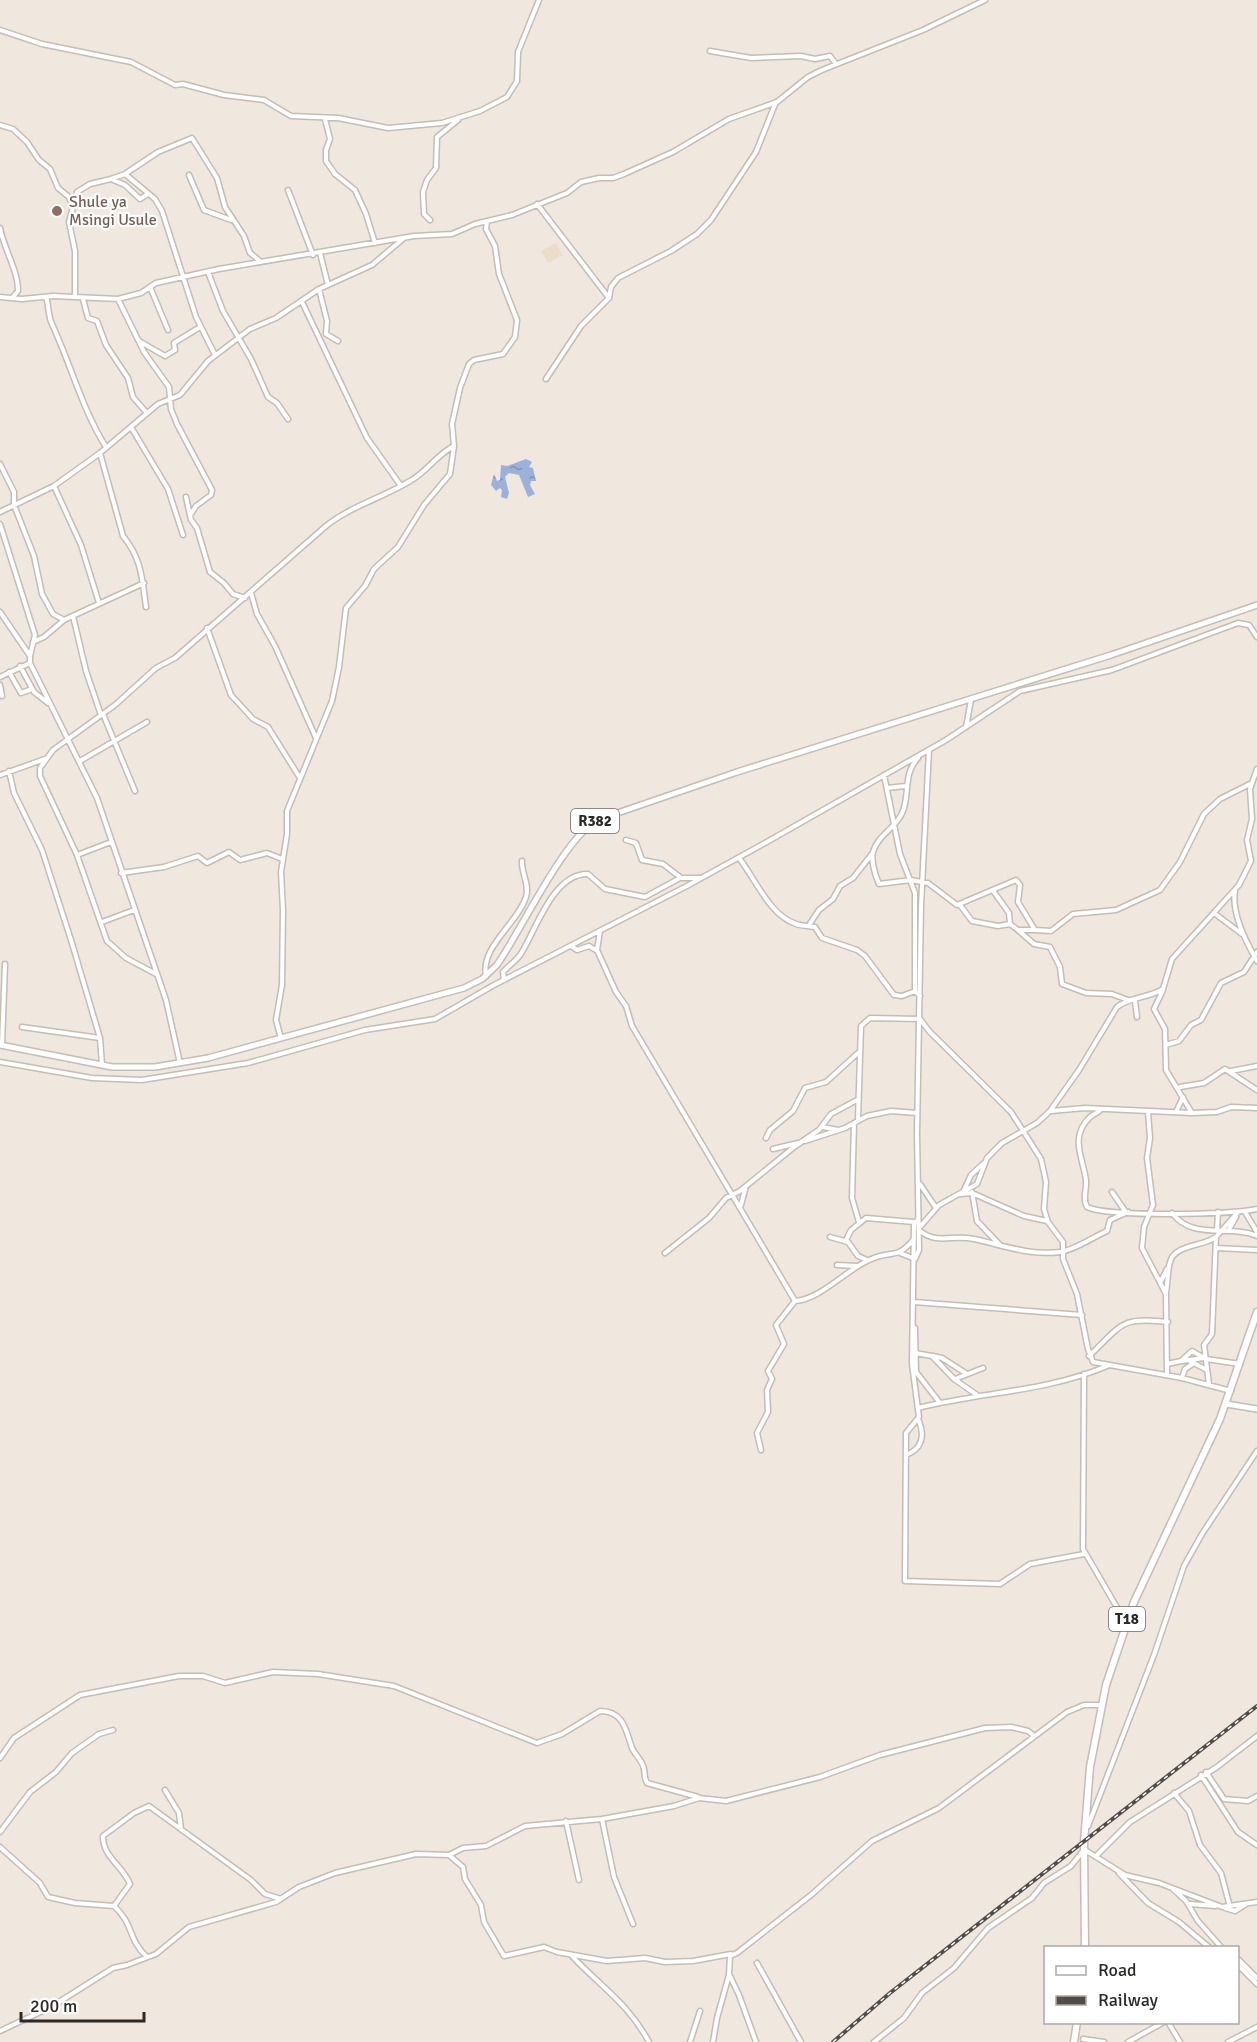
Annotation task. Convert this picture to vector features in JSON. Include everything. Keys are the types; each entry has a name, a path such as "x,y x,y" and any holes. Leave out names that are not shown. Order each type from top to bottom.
{"highway":[{"name":"T18","path":"1085,1946 1085,1832 1090,1767 1101,1705 1126,1623 1202,1463 1241,1364 1257,1312"},
{"path":"1074,2042 1077,2024"}],"main road":[{"name":"R382","path":"1,1045 102,1065 145,1068 180,1064 432,999 464,988 486,976 503,957 568,849 586,826 597,820 737,772 971,699 1256,604"},
{"path":"1226,1404 1257,1409"}],"street":[{"path":"0,30 42,44 131,62 175,85 183,84 224,95 264,100 291,116 338,118 388,128 435,124 461,117 496,104 512,91 517,81 518,52 539,0"},
{"path":"0,297 118,299 141,293 156,283 261,261 313,255 405,238 452,234 487,221 512,215 567,193 579,183 599,177 611,179 624,174 673,152 729,119 777,102 808,77 923,30 986,0"},
{"path":"710,51 751,58 801,56 814,59 830,56 836,64"},
{"path":"546,379 581,326 609,298 611,287 618,278 658,259 706,226 756,152 777,102"},
{"path":"430,220 423,214 422,200 427,180 436,168 437,137 461,117"},
{"path":"325,119 330,140 326,150 326,161 335,174 355,189 375,243"},
{"path":"0,125 13,129 27,142 39,160 52,172 58,188 69,197 72,206"},
{"path":"75,297 75,251 69,222 72,206 83,187 125,174 152,155 192,138 217,178 223,192 225,207 244,236 250,254 261,261"},
{"path":"125,174 155,199 165,220 200,327 215,355"},
{"path":"189,175 204,210 232,220"},
{"path":"111,179 125,185 140,199 148,194"},
{"path":"288,190 313,255"},
{"path":"537,204 609,298"},
{"path":"282,1039 276,1016 282,985 282,859 287,834 286,811 334,694 347,605 361,591 376,566 398,547 424,506 450,474 454,446 453,420 460,388 469,364 474,360 497,358 511,345 515,337 516,320 499,274 495,246 486,229 487,221"},
{"path":"0,228 2,243 17,281 18,291 12,298"},
{"path":"0,512 54,486 100,453 146,412 184,392 197,372 215,355 250,329 276,318 319,289 372,265 405,238"},
{"path":"320,253 328,285"},
{"path":"208,272 220,306 251,359 268,397 277,403 288,419"},
{"path":"150,287 168,330"},
{"path":"319,289 327,321 325,331 328,337 338,341"},
{"path":"46,297 51,323 78,394 92,426 106,447"},
{"path":"118,299 138,340 169,387 177,424 212,490 211,495 196,506 190,514"},
{"path":"83,300 88,319 97,321 106,345 128,378 133,397 146,412"},
{"path":"302,302 367,438 401,486"},
{"path":"138,340 165,356 175,350 174,343 200,327"},
{"path":"130,428 168,489 183,535"},
{"path":"156,974 126,958 109,944 77,855 40,776 40,768 67,739 102,714 144,677 175,658 331,522 419,476 439,456 454,446"},
{"path":"100,453 123,536 134,553 144,583 146,607"},
{"path":"0,464 14,492 14,505 34,556 42,594 53,614 64,620"},
{"path":"54,486 81,545 99,603"},
{"path":"186,497 210,572 233,594 244,598"},
{"path":"0,524 35,635 30,663 97,798 166,999 180,1064"},
{"path":"33,642 43,638 64,620 144,583"},
{"path":"251,592 257,614 275,646 316,738"},
{"path":"0,612 30,656"},
{"path":"73,616 86,671 135,791"},
{"path":"0,1062 116,1080 174,1076 254,1062 381,1026 435,1019 504,980 739,858 929,750 1020,691 1106,672 1226,626 1246,623 1254,630 1257,637"},
{"path":"207,628 231,695 252,719 267,727 300,778"},
{"path":"0,677 30,663"},
{"path":"20,666 32,689 49,704"},
{"path":"9,672 21,693 32,689"},
{"path":"0,685 2,696"},
{"path":"966,727 971,699"},
{"path":"80,761 147,722"},
{"path":"906,1455 916,1450 921,1443 923,1431 912,1378 915,1259 918,1253 916,1239 917,1113 922,881 929,750"},
{"path":"809,926 815,920 817,912 833,899 840,886 854,876 873,853 881,836 895,824 904,807 911,768 921,754"},
{"path":"0,775 46,759"},
{"path":"1166,1045 1179,1041 1190,1026 1201,1020 1221,983 1244,972 1256,956 1244,935 1234,902 1235,890 1251,861 1247,840 1252,819 1250,784 1257,769"},
{"path":"9,771 14,793 42,850 100,1038 102,1065"},
{"path":"884,775 902,862 911,880 916,902 915,991 921,997"},
{"path":"1018,930 1051,931 1073,914 1116,910 1160,890 1180,862 1204,814 1220,799 1250,784"},
{"path":"887,788 906,786"},
{"path":"626,840 636,843 642,860 663,864 680,878"},
{"path":"77,855 111,842"},
{"path":"121,873 164,867 198,856 207,863 229,852 240,860 267,853 282,859"},
{"path":"873,853 879,884 922,881 935,886 953,904 960,905 994,892 1013,880 1019,882 1018,902 1035,930"},
{"path":"739,858 755,886 780,914 796,924 816,928 822,938 861,953 894,995 902,996 915,991"},
{"path":"486,976 487,958 509,922 515,918 527,896 522,861"},
{"path":"504,980 503,972 522,953 557,891 568,879 588,874 605,889 645,897 680,878 702,878"},
{"path":"1192,1113 1166,1068 1165,1029 1154,1009 1172,959 1239,885"},
{"path":"994,892 1009,913 1010,924"},
{"path":"960,905 972,921 998,926 1010,924 1034,944 1050,947 1060,967 1062,984 1086,993 1112,994 1129,1001 1135,1001 1163,989"},
{"path":"102,922 134,910"},
{"path":"1214,913 1244,935"},
{"path":"600,930 597,950 626,1006 632,1026 795,1301"},
{"path":"571,946 577,950 589,946 597,950"},
{"path":"1,1045 5,964"},
{"path":"964,1191 971,1175 1002,1143 1037,1123 1050,1111 1079,1070 1114,1011 1129,1001"},
{"path":"1135,1001 1137,1017"},
{"path":"859,1222 852,1198 858,1100 859,1029 870,1018 920,1019"},
{"path":"920,1019 929,1031 1011,1112 1045,1170 1044,1205 1048,1222 1062,1239 1063,1252 1082,1315 1089,1356 1093,1362 1182,1378 1231,1391"},
{"path":"22,1027 100,1038"},
{"path":"766,1138 770,1130 793,1111 806,1088 826,1082 858,1052"},
{"path":"1231,1071 1257,1066"},
{"path":"1179,1087 1186,1088 1204,1083 1224,1069 1231,1071 1257,1090"},
{"path":"1176,1112 1182,1103 1186,1088"},
{"path":"665,1253 708,1218 732,1194 823,1127 831,1114 858,1100"},
{"path":"1050,1111 1101,1109 1192,1113 1217,1112 1231,1107 1257,1108"},
{"path":"1101,1109 1089,1118 1080,1138 1080,1161 1086,1181 1085,1204 1090,1209 1152,1213 1237,1214 1257,1209"},
{"path":"773,1149 839,1131 856,1121 891,1111 917,1113"},
{"path":"1148,1112 1150,1138 1147,1158 1152,1213 1144,1227 1143,1248 1166,1294"},
{"path":"823,1127 839,1131"},
{"path":"957,1194 971,1191 978,1182 984,1162"},
{"path":"918,1181 936,1208"},
{"path":"740,1205 746,1185"},
{"path":"916,1239 919,1229 936,1208 964,1191 971,1191 1024,1216 1048,1222"},
{"path":"971,1191 977,1221 999,1245"},
{"path":"1112,1192 1126,1211"},
{"path":"916,1221 919,1229 927,1236 942,1240 971,1238 1024,1252 1063,1252 1107,1231 1110,1220 1126,1211"},
{"path":"1209,1384 1204,1345 1212,1334 1218,1212"},
{"path":"1245,1212 1257,1232"},
{"path":"1172,1213 1184,1227 1218,1233 1246,1232 1257,1236"},
{"path":"1161,1281 1169,1263 1179,1250 1193,1247 1218,1233 1237,1214"},
{"path":"1228,1231 1234,1225 1237,1214"},
{"path":"846,1240 851,1230 866,1218 916,1221"},
{"path":"761,1450 757,1432 768,1412 767,1390 772,1379 768,1371 784,1344 776,1325 795,1301 811,1297 867,1260 900,1253 916,1239 927,1236"},
{"path":"830,1237 846,1240 858,1256 867,1260"},
{"path":"1216,1248 1257,1250"},
{"path":"900,1253 915,1259"},
{"path":"1167,1375 1166,1294 1169,1263"},
{"path":"837,1265 858,1266"},
{"path":"914,1302 1082,1315"},
{"path":"913,1319 916,1372 940,1403"},
{"path":"1089,1356 1125,1322 1143,1319 1168,1322"},
{"path":"1181,1361 1192,1351 1205,1358"},
{"path":"915,1353 942,1358 967,1374"},
{"path":"932,1356 954,1379 978,1396"},
{"path":"1167,1364 1205,1358 1241,1364"},
{"path":"1188,1359 1207,1370"},
{"path":"1182,1378 1185,1369 1195,1363"},
{"path":"918,1408 1045,1386 1108,1366"},
{"path":"954,1379 982,1368"},
{"path":"1084,1374 1084,1554 1126,1623"},
{"path":"919,1420 906,1433 906,1581 1000,1584 1030,1564 1084,1554"},
{"path":"1085,1832 1154,1655 1184,1566 1202,1534 1257,1451"},
{"path":"0,1758 14,1738 75,1697 92,1691 179,1676 203,1676 227,1683 269,1672 313,1673 398,1687 450,1710 517,1733 537,1743 562,1734 600,1711 607,1711 621,1720 627,1728 632,1746 643,1766 647,1783 699,1797 726,1801 820,1777 890,1753 985,1728 1011,1727 1028,1731 1033,1735"},
{"path":"713,2042 729,1975 729,1956 737,1953 811,1895 872,1841 939,1808 1033,1735 1075,1708 1091,1703 1101,1705"},
{"path":"0,1832 30,1792 56,1772 72,1753 99,1734 112,1730"},
{"path":"1096,1857 1130,1822 1247,1746 1257,1736"},
{"path":"1206,1772 1224,1800 1248,1801 1257,1796"},
{"path":"1201,1775 1238,1832 1257,1845"},
{"path":"165,1791 179,1813 181,1829"},
{"path":"1174,1793 1189,1811 1200,1845 1221,1873 1230,1907"},
{"path":"0,2031 51,2007 113,1968 158,1953 172,1939 199,1923 236,1916 282,1899 299,1887 335,1873 416,1854 449,1854 463,1848 489,1845 520,1827 602,1819 674,1806 699,1797"},
{"path":"114,1906 130,1884 118,1864 105,1850 104,1834 149,1806 251,1880 265,1894 282,1899"},
{"path":"602,1819 617,1887 633,1924"},
{"path":"566,1821 579,1880"},
{"path":"0,1847 40,1883 48,1898 114,1906 130,1925 135,1944 147,1957"},
{"path":"874,2042 904,2018 922,1993 954,1968 988,1928 1032,1898 1044,1883 1071,1866 1085,1849 1128,1876 1170,1887 1235,1911 1246,1904"},
{"path":"449,1854 463,1867 465,1879 481,1905 484,1922 501,1954 507,1956 544,1947 607,1961 645,1958 677,1962 737,1953"},
{"path":"1116,1870 1147,1902 1179,1922 1209,1946"},
{"path":"1170,1887 1189,1904 1198,1921 1221,1946"},
{"path":"1189,1904 1230,1907 1257,1902"},
{"path":"1246,1904 1257,1908"},
{"path":"572,1955 586,1971 621,2001 649,2042"},
{"path":"1239,1960 1256,1981"},
{"path":"757,1963 801,2042"},
{"path":"1239,1966 1256,1981"},
{"path":"729,1975 743,2004 756,2042"},
{"path":"690,2042 700,2011"},
{"path":"1128,2042 1162,2024"},
{"path":"1167,2024 1180,2042"},
{"path":"1228,2042 1257,2027"},
{"path":"1083,2039 1104,2042"}],"shaded area":[{"path":"556,243 563,255 548,263 541,251"}],"water":[{"path":"526,459 532,462 529,467 533,468 536,481 531,481 530,485 535,494 528,497 519,475 509,473 505,477 509,493 507,499 501,497 502,490 500,488 496,491 491,485 494,474 497,481 500,480 501,465 507,466"}],"railway":[{"path":"833,2042 890,1993 1257,1706"}],"place":[{"name":"Shule ya Msingi Usule","path":"57,211"}]}
